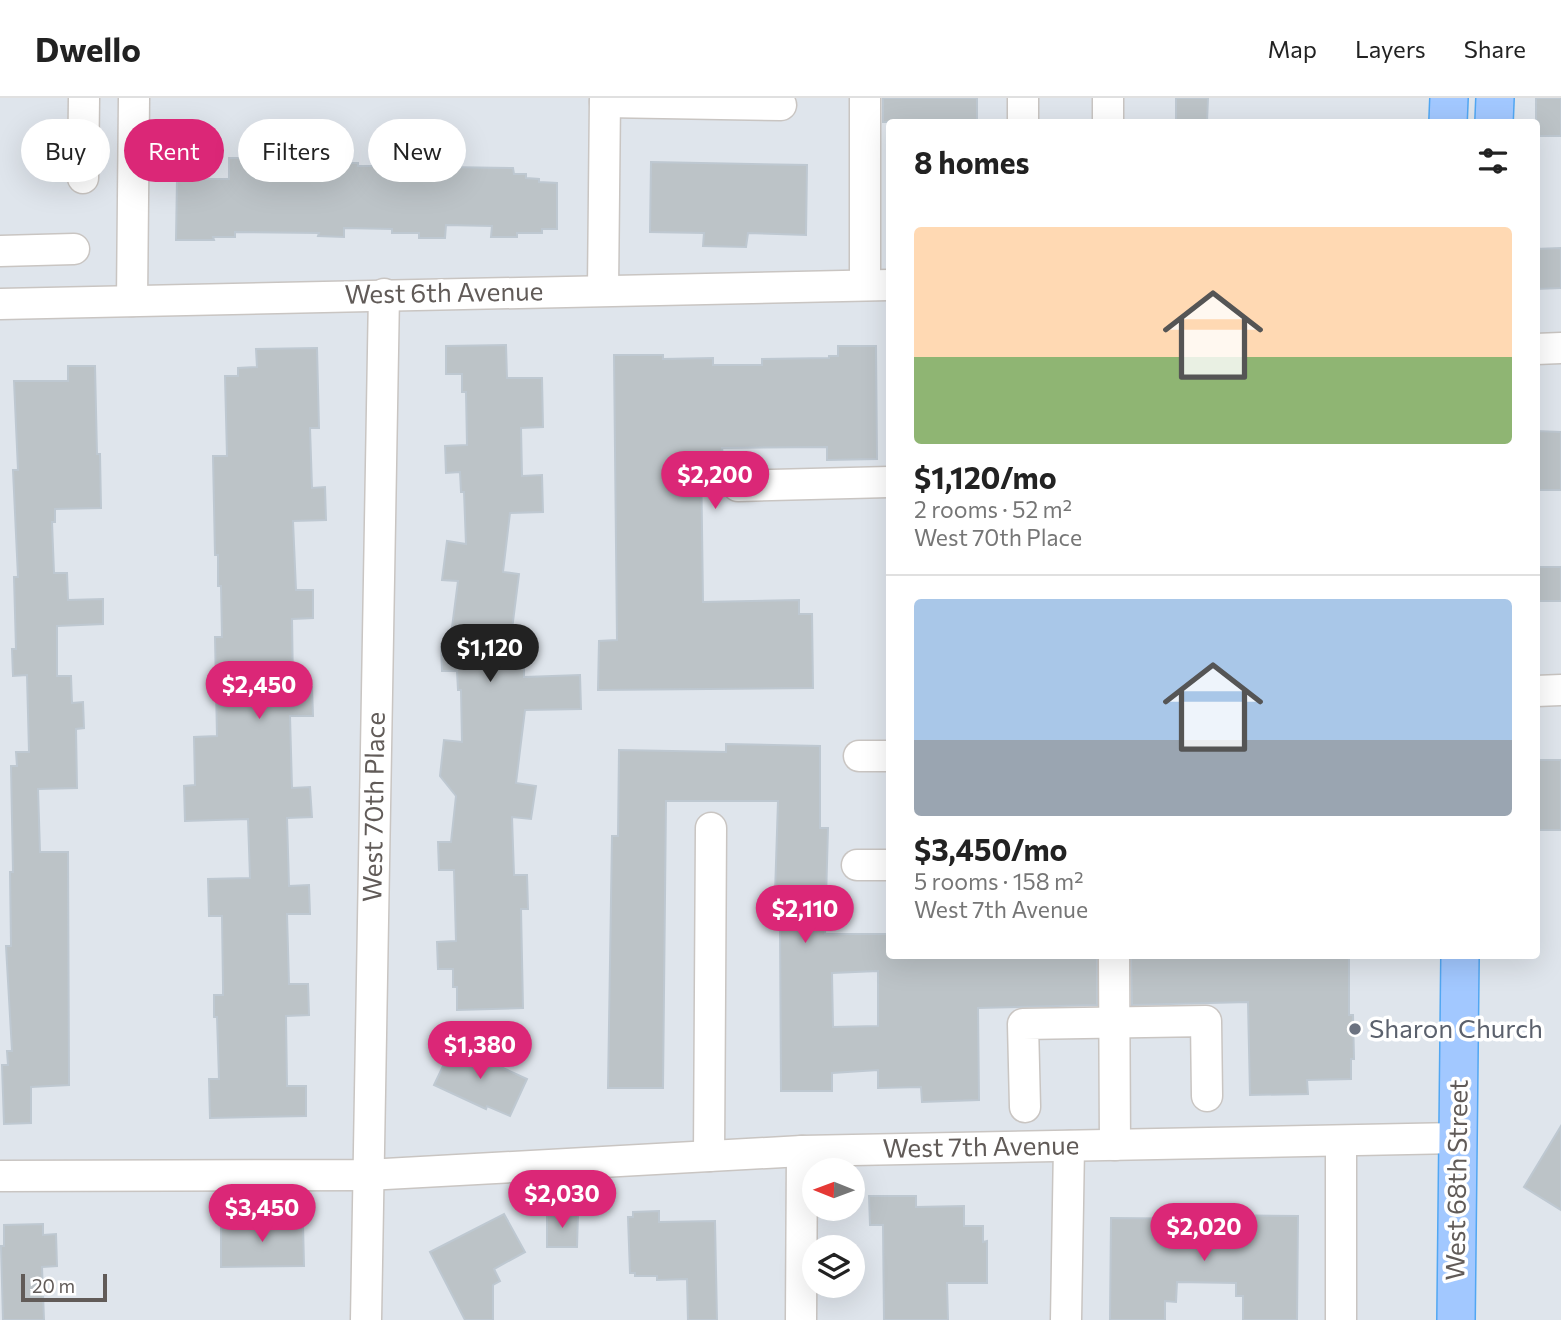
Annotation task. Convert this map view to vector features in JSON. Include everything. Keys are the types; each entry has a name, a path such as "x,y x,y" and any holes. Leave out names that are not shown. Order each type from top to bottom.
{"main road":[{"path":"1448,119 1449,98"},
{"path":"1494,119 1495,98"},
{"name":"West 68th Street","path":"1456,1320 1460,959"}],"street":[{"path":"84,98 84,119"},
{"path":"132,301 134,98"},
{"path":"865,98 877,285"},
{"path":"1023,98 1023,119"},
{"path":"1108,98 1108,119"},
{"path":"604,289 605,100 781,105"},
{"path":"0,251 74,249"},
{"name":"West 6th Avenue","path":"0,304 877,285"},
{"name":"West 70th Place","path":"366,1320 384,294"},
{"path":"1540,349 1561,348"},
{"path":"738,486 886,482"},
{"path":"1540,691 1561,690"},
{"path":"859,756 886,756"},
{"path":"709,1156 711,828"},
{"path":"857,865 886,865"},
{"path":"1114,959 1115,1145"},
{"path":"1025,1107 1023,1024 1206,1021 1207,1096"},
{"name":"West 7th Avenue","path":"0,1176 367,1175 802,1151 1458,1138"},
{"path":"1341,1320 1342,1142"},
{"path":"1066,1320 1069,1146"},
{"path":"801,1320 802,1151"}],"building":[{"path":"883,98 977,98 977,119 886,119 886,122 883,122"},
{"path":"1176,98 1208,98 1207,119 1176,119"},
{"path":"1536,98 1561,98 1561,136 1540,136 1540,119 1536,119"},
{"path":"229,158 238,158 238,182 354,182 354,163 368,166 368,182 466,182 466,167 513,168 514,174 526,174 526,178 539,179 539,182 557,183 557,229 542,229 542,233 517,233 517,237 491,237 492,226 446,225 445,238 419,238 419,233 392,233 392,229 344,228 344,237 318,236 319,233 235,232 235,237 213,237 214,240 176,240 177,182 224,182 224,179 229,179"},
{"path":"651,162 807,165 806,235 748,233 746,247 703,246 704,233 650,232"},
{"path":"1561,248 1561,288 1540,289 1540,249"},
{"path":"506,345 507,378 542,378 543,427 521,428 522,476 542,475 543,512 510,513 503,572 519,574 508,661 524,660 524,677 580,675 581,709 525,710 516,783 536,786 531,819 512,817 514,875 527,875 528,909 521,909 523,1008 457,1010 457,987 453,987 453,969 438,969 437,942 456,941 454,870 439,870 438,842 451,842 456,796 440,776 444,740 462,742 461,690 458,690 457,671 442,671 441,644 450,643 458,581 442,580 447,541 466,544 464,492 461,492 460,472 446,473 445,446 467,445 466,392 462,392 462,374 446,374 446,346"},
{"path":"838,346 876,346 877,459 827,460 827,447 722,448 723,455 701,456 703,602 799,600 799,614 812,614 813,688 598,690 599,641 617,640 614,355 663,355 663,359 713,358 713,365 762,365 762,359 838,356"},
{"path":"317,348 319,428 310,428 312,488 325,487 326,520 293,521 296,590 313,590 313,618 292,619 293,687 312,687 313,716 290,716 292,788 310,787 312,817 287,818 289,886 309,885 310,914 287,914 289,984 308,984 309,1015 286,1016 287,1086 306,1086 306,1116 210,1118 209,1079 219,1079 214,995 223,995 223,987 222,916 209,916 208,879 250,878 248,819 185,821 184,786 195,785 194,737 217,736 215,637 222,637 221,586 218,586 218,555 215,555 213,456 227,456 225,376 238,376 238,368 257,367 256,349"},
{"path":"68,366 95,366 101,508 55,509 55,522 52,522 54,573 67,573 68,600 103,599 103,624 57,626 57,676 71,676 72,703 83,702 84,728 76,729 77,788 38,789 40,852 68,852 69,1085 31,1087 31,1123 4,1124 2,1065 8,1065 7,1051 12,1051 6,946 11,946 11,766 17,766 16,752 29,752 27,675 13,676 12,649 16,649 14,577 18,577 13,470 18,470 14,381 68,381"},
{"path":"1540,431 1561,432 1561,490 1540,490"},
{"path":"1540,567 1561,567 1561,601 1540,601"},
{"path":"726,744 820,746 820,828 828,828 825,934 886,934 886,959 1097,959 1097,1005 978,1008 979,1100 922,1102 921,1087 878,1088 878,1070 832,1073 832,1091 781,1091 780,925 774,925 778,801 666,801 663,1088 608,1088 612,836 618,836 619,750 726,752","holes":["878,971 878,1026 833,1027 832,973"]},
{"path":"1540,760 1561,760 1561,830 1540,830"},
{"path":"1131,959 1349,959 1349,1015 1353,1015 1354,1059 1351,1059 1351,1079 1307,1080 1308,1094 1250,1095 1248,1002 1132,1005"},
{"path":"453,1045 527,1079 510,1116 487,1106 486,1109 434,1085"},
{"path":"1561,1126 1561,1210 1524,1187"},
{"path":"869,1196 916,1196 916,1207 964,1206 964,1226 983,1226 983,1242 987,1241 987,1283 947,1283 948,1320 884,1320 883,1225 870,1225"},
{"path":"659,1211 659,1222 715,1221 717,1320 688,1320 687,1279 657,1280 657,1276 635,1276 635,1273 630,1273 628,1217 633,1217 633,1212"},
{"path":"547,1213 578,1214 577,1247 547,1247"},
{"path":"504,1214 525,1252 494,1269 500,1281 493,1285 493,1320 465,1320 430,1252"},
{"path":"1218,1215 1298,1216 1297,1320 1243,1320 1243,1296 1236,1296 1236,1283 1177,1282 1176,1302 1165,1301 1165,1320 1110,1320 1111,1218 1218,1219"},
{"path":"276,1221 277,1224 303,1224 304,1266 221,1267 221,1222"},
{"path":"43,1224 43,1235 56,1234 57,1266 42,1267 44,1320 3,1320 1,1246 4,1246 4,1225"}],"place":[{"name":"Sharon Church","path":"1355,1029"}]}
